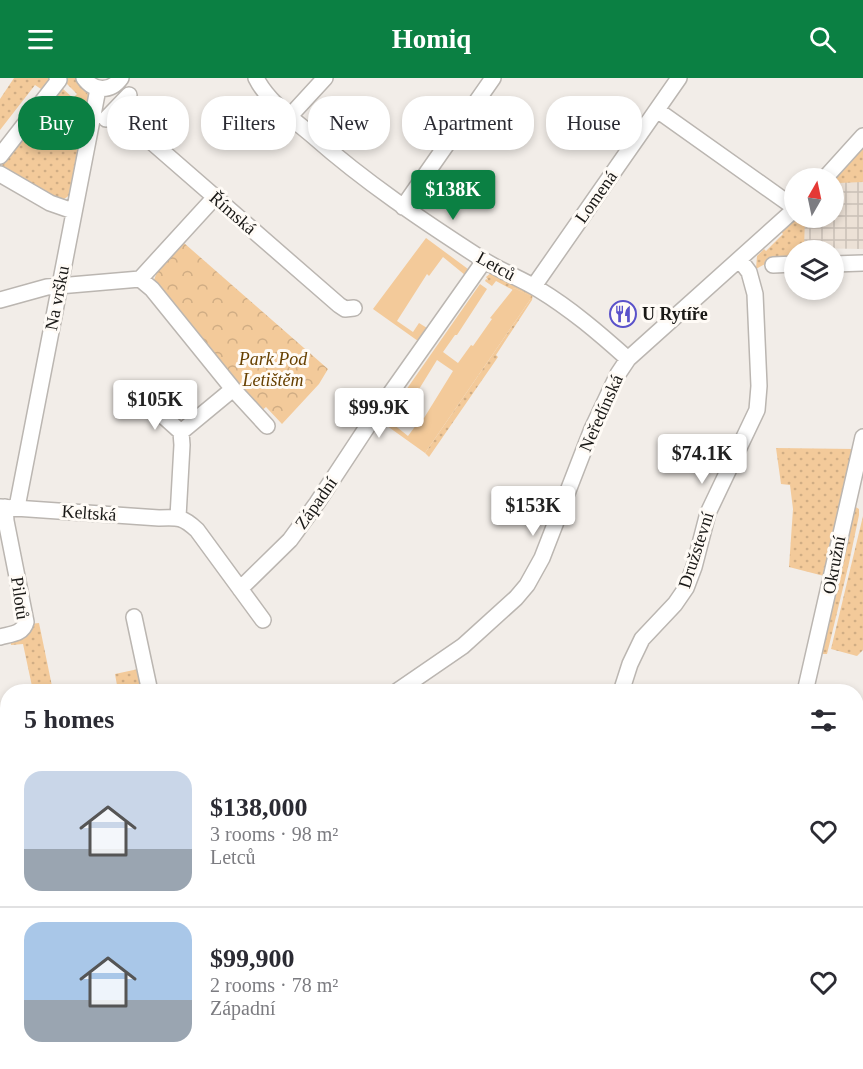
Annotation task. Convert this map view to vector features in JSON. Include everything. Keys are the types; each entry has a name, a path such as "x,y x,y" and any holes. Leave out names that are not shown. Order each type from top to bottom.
{"street":[{"path":"84,78 91,86 98,89 112,87 121,78"},
{"name":"Letců","path":"256,78 268,96"},
{"path":"296,109 325,78"},
{"path":"403,207 493,78"},
{"name":"Lomená","path":"534,286 679,78"},
{"path":"0,156 58,79"},
{"name":"Na vršku","path":"7,507 60,286 98,89"},
{"name":"Římská","path":"129,95 111,115 215,197 339,305 345,309 354,308"},
{"path":"657,110 784,201"},
{"name":"Letců","path":"296,121 331,152 403,207 484,261 534,286 583,319 628,359"},
{"path":"834,168 863,136"},
{"path":"0,174 50,203 73,211"},
{"path":"0,300 37,289 140,279 215,197"},
{"name":"Neředínská","path":"408,684 463,646 516,598 527,585 542,558 592,429 618,374 628,359 784,219"},
{"name":"Družstevní","path":"624,684 642,639 675,604 686,588 708,513 757,410 759,386 754,288 749,272 740,260"},
{"name":"Západní","path":"240,589 290,540 484,261"},
{"path":"844,264 863,263"},
{"path":"773,265 784,264"},
{"path":"140,279 152,289 232,388 267,426"},
{"path":"181,432 232,388"},
{"path":"152,406 181,432 183,445 178,517 185,519 197,530 263,620"},
{"name":"Okružní","path":"807,684 863,438"},
{"name":"Keltská","path":"7,507 159,518 178,517"},
{"name":"Pilotů","path":"0,637 20,632 26,622 6,521 7,507"},
{"path":"134,617 148,684"}],"shaded area":[{"path":"844,182 863,182 863,249 844,249 844,240 804,240 804,228 844,228"}],"green space":[{"path":"14,78 50,78 44,91 35,85 26,96 18,96 18,107 0,130 0,99"},
{"path":"61,78 78,78 89,96 75,96 77,94"},
{"path":"62,88 71,96 54,96"},
{"path":"18,144 18,150 79,150 70,195 61,201 4,169 2,165"},
{"path":"863,144 863,182 844,183 843,168"},
{"path":"784,226 805,228 804,240 784,240 784,263 765,264 756,269 757,256 764,249 766,251 783,234 779,230"},
{"path":"426,238 468,269 465,275 443,257 429,276 427,274 397,321 413,332 419,323 427,328 418,341 373,309"},
{"name":"Park Pod Letištěm","path":"184,243 328,369 319,384 282,424 266,407 261,411 152,285 157,272"},
{"path":"492,272 533,294 532,300 496,355 498,357 429,457 425,453 530,300 530,296 514,288 513,290 496,281 492,286 485,281"},
{"path":"480,284 487,289 443,352 458,363 471,345 473,346 492,319 490,318 514,288 531,296 425,453 383,423","holes":["437,360 453,371 424,418 422,417 408,436 393,424 406,406 408,407"]},
{"path":"776,448 855,449 824,576 789,567 793,509 790,485 781,484"},
{"path":"854,506 859,509 859,515 849,563 827,654 819,654"},
{"path":"863,516 863,650 857,656 831,649"},
{"path":"39,623 52,684 32,684 23,644 11,645 10,638 29,624"},
{"path":"143,668 146,684 117,684 115,674"}],"place":[{"name":"U Rytíře","path":"623,314"}]}
